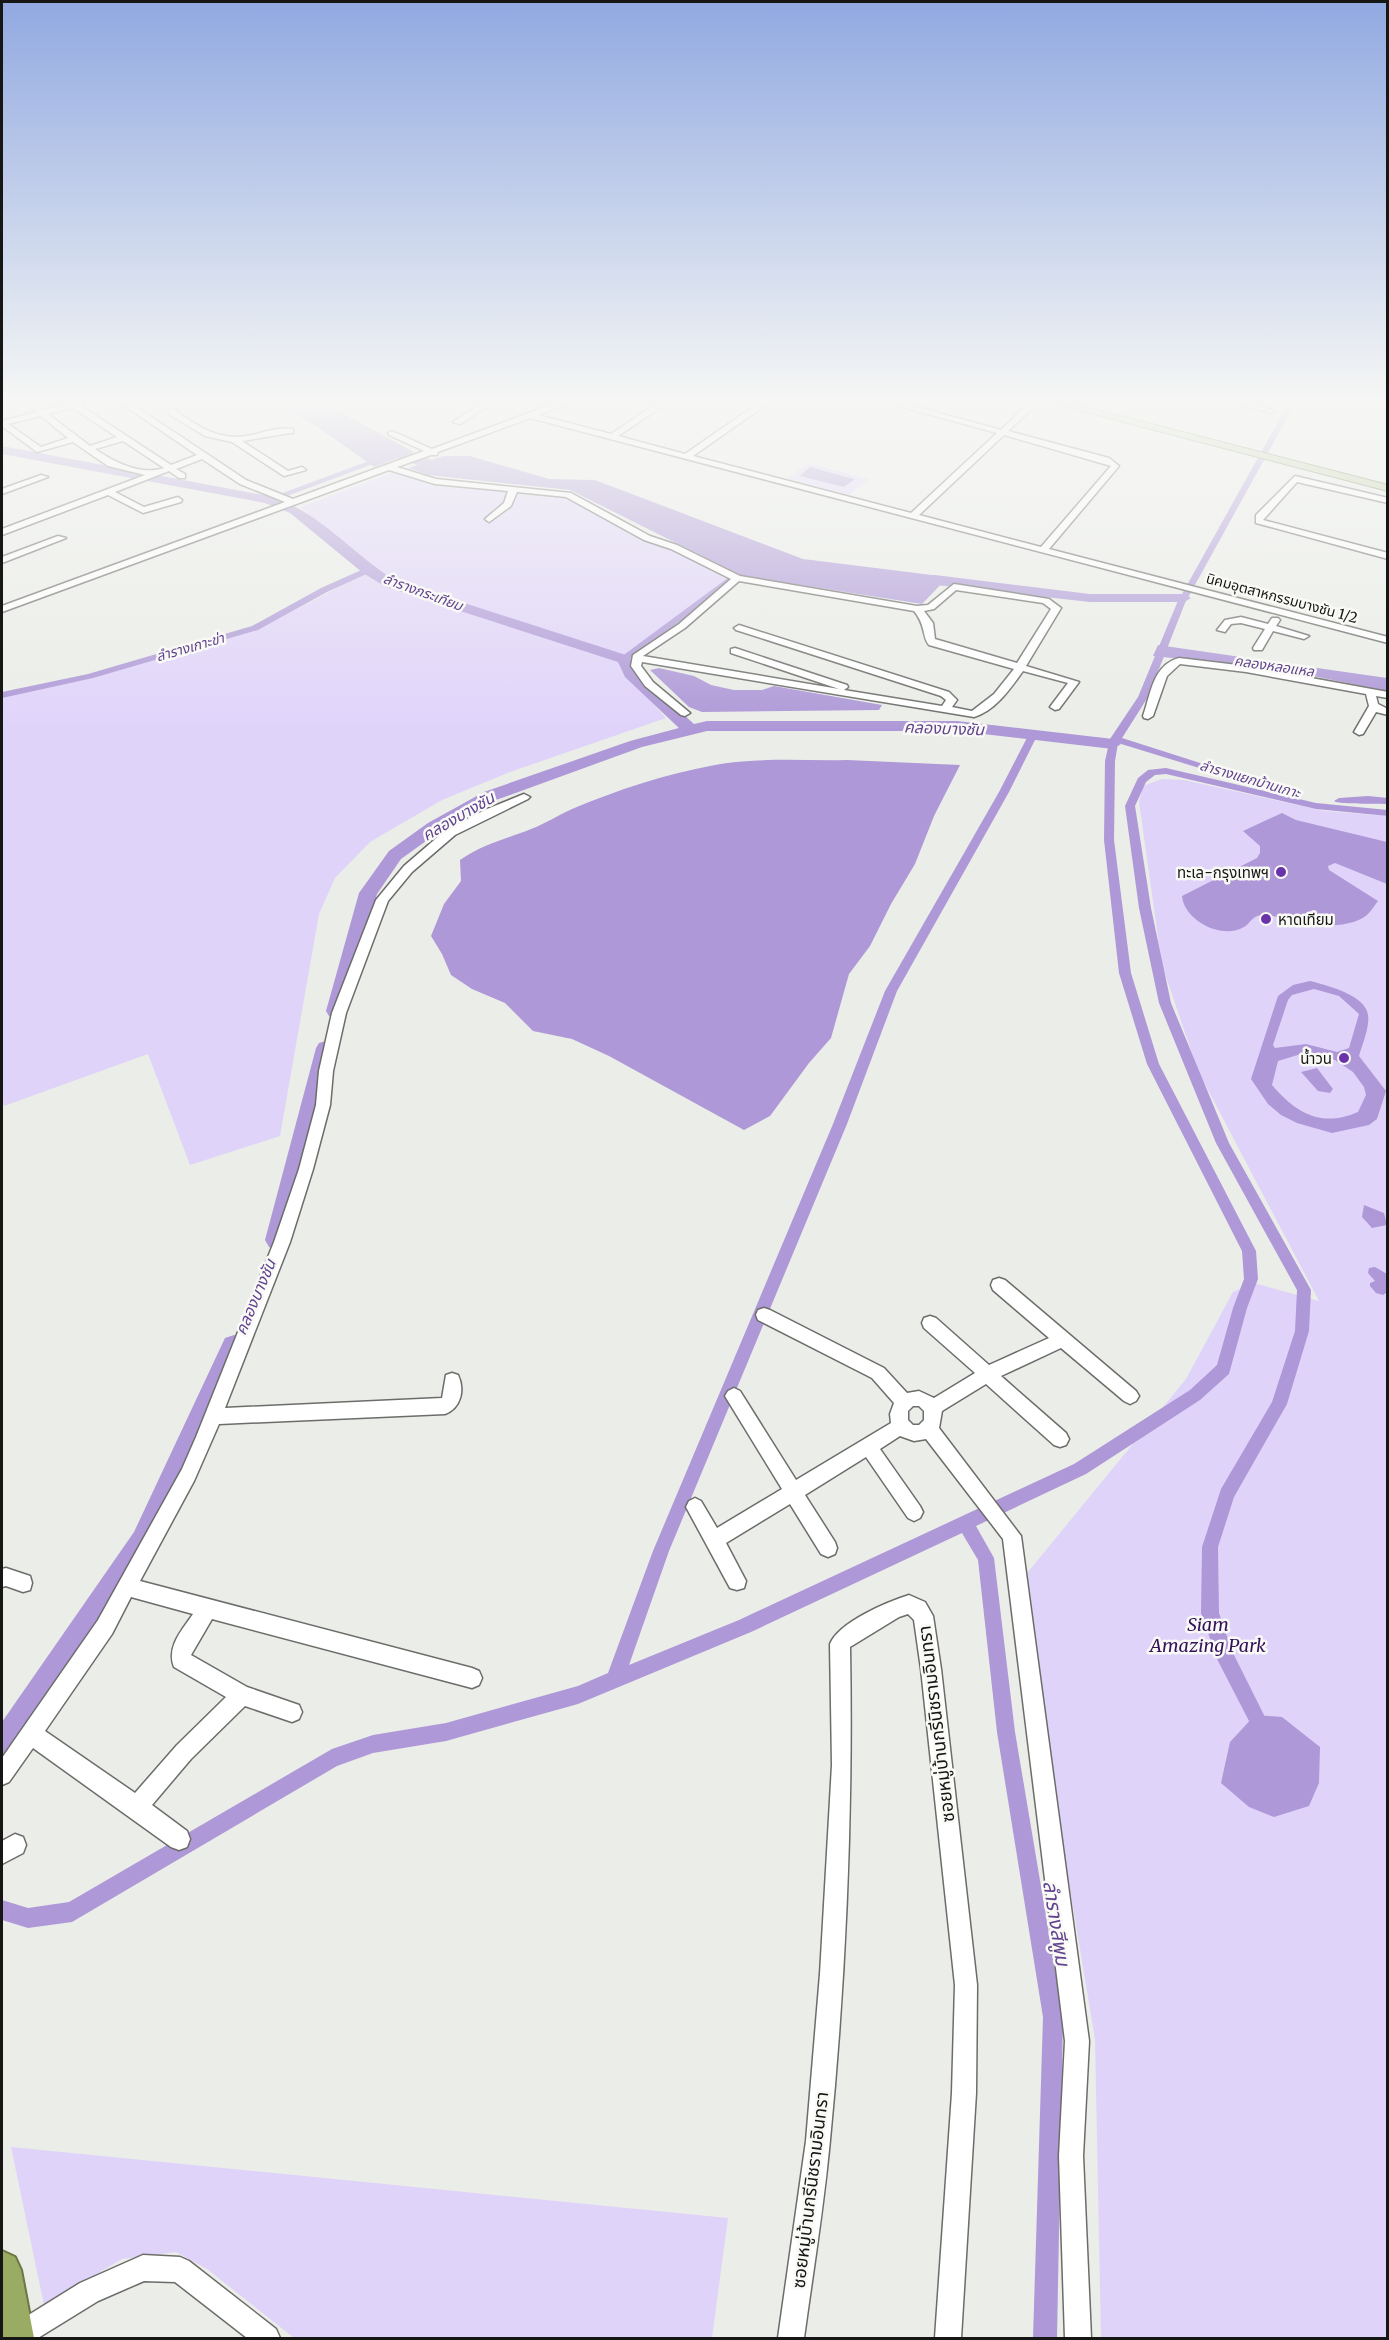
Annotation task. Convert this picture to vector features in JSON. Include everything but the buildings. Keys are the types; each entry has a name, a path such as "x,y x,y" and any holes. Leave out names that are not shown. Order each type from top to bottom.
{"highway":[{"path":"2,2270 15,2338"}],"street":[{"path":"2,532 58,511"},
{"path":"2,609 272,511"},
{"path":"489,519 499,511"},
{"path":"597,511 646,538 674,547 737,578 917,609 931,607 954,587 1046,601 1056,608 1006,688 986,710 974,714 944,710 874,687 735,651"},
{"name":"นิคมอุตสาหกรรมบางชัน 1/2","path":"894,511 1388,640"},
{"path":"912,516 917,511"},
{"path":"1043,550 1075,511"},
{"path":"1264,511 1259,517 1259,521 1266,524 1388,556"},
{"path":"2,560 61,538"},
{"path":"685,713 641,675 636,666 638,655 682,626 737,578"},
{"path":"917,609 930,623 930,640 1074,682 1055,706"},
{"path":"1258,648 1271,628 1278,611"},
{"path":"1222,630 1228,622 1241,620 1304,636"},
{"path":"739,628 874,687"},
{"path":"638,658 663,664 945,694 952,700 944,710"},
{"path":"1148,716 1153,704 1153,696 1166,668 1179,661 1246,669 1388,695"},
{"path":"1359,732 1373,707 1371,692"},
{"path":"1373,707 1388,712"},
{"path":"2,1775 105,1627 188,1474 214,1416 263,1292 302,1180 323,1106 326,1071 339,1012 382,900 408,869 451,832 524,797"},
{"path":"999,1285 1061,1340 1130,1396"},
{"path":"764,1315 878,1373 904,1402"},
{"path":"930,1323 1060,1439"},
{"path":"932,1408 988,1374 1061,1340"},
{"path":"214,1416 445,1406 451,1402 452,1380"},
{"path":"734,1396 828,1548"},
{"path":"922,1401 932,1408 935,1419 929,1429 918,1433 902,1426 897,1415 900,1405 904,1402 922,1401"},
{"path":"714,1540 902,1426"},
{"path":"929,1429 1012,1536 1077,2041 1071,2156 1078,2338"},
{"path":"868,1446 914,1512"},
{"path":"695,1507 737,1581"},
{"path":"2,1578 6,1577 23,1583"},
{"path":"128,1587 206,1610 472,1678"},
{"name":"ซอยหมู่บ้านกรีนิชรามอินทรา","path":"791,2338 818,2141 831,1974 842,1765 840,1644 845,1638 894,1609 909,1604 918,1609 923,1617 966,1985 964,2093 948,2338"},
{"path":"206,1610 181,1650 181,1660 242,1695 292,1712"},
{"path":"137,1807 184,1752 242,1695"},
{"path":"31,1734 179,1839"},
{"path":"15,2338 88,2292 143,2268 180,2270 267,2338"}],"green space":[{"path":"305,511 591,511 731,581 667,632 628,658 625,673 666,718 510,772 442,800 370,842 335,878 319,914 280,1136 190,1165 148,1054 4,1106 2,1098 2,697 91,678 257,630 375,568"},
{"name":"Siam Amazing Park","path":"1162,779 1184,780 1325,811 1387,816 1387,2338 1101,2338 1095,2039 1019,1583 1186,1379 1233,1292 1254,1283 1319,1301 1198,1071 1162,965 1139,802 1143,786"},
{"path":"11,2147 728,2218 712,2338 294,2338 207,2269 176,2252 122,2259 44,2305"}],"water":[{"path":"612,511 677,511 803,559 948,577 922,604 742,576"},
{"name":"คลองหลอแหล","path":"1158,645 1387,678 1387,691 1278,669 1153,656"},
{"path":"659,668 694,676 711,685 734,690 762,690 774,686 882,705 879,710 702,712 689,707 650,670"},
{"path":"764,760 847,760 960,765 934,816 915,864 870,946 849,974 831,1038 809,1063 770,1116 744,1130 609,1056 572,1039 533,1031 505,1003 472,989 451,975 431,936 444,904 461,881 460,860 486,846 536,827 572,809 642,783 715,765"},
{"name":"ทะเล-กรุงเทพฯ","path":"1282,813 1296,820 1387,842 1387,884 1335,863 1328,866 1329,870 1378,901 1370,912 1354,922 1328,926 1304,924 1274,916 1260,915 1242,928 1233,931 1214,929 1196,920 1184,905 1182,896 1257,858 1260,846 1243,831"},
{"name":"น้ำวน","path":"1310,981 1326,985 1353,997 1366,1008 1368,1025 1359,1056 1386,1091 1377,1119 1369,1125 1332,1133 1297,1123 1281,1115 1268,1104 1251,1079 1278,996 1293,985","holes":["1314,989 1339,996 1359,1014 1349,1048 1337,1052 1306,1044 1275,1048 1273,1045 1288,1000 1292,995","1304,1053 1335,1060 1353,1072 1364,1087 1366,1095 1358,1112 1345,1117 1321,1118 1300,1110 1281,1095 1272,1085 1278,1061"]},
{"path":"1317,1068 1333,1089 1330,1093 1318,1091 1301,1072"},
{"path":"1364,1205 1384,1213 1387,1225 1372,1228 1362,1217"},
{"path":"1375,1267 1387,1274 1387,1296 1386,1293 1383,1295 1376,1293 1370,1286 1370,1283 1375,1281 1368,1273 1369,1268"},
{"path":"1255,1715 1282,1717 1320,1747 1319,1783 1309,1806 1274,1817 1249,1807 1221,1783 1230,1742"}],"waterway":[{"name":"ลำรางกระเทียม","path":"296,511 368,570 391,584 624,659 630,674 691,730"},
{"name":"คลองบางชัน","path":"1116,739 1143,697 1181,603 1232,511"},
{"name":"ลำรางเกาะข่า","path":"2,695 90,676 255,628 324,590 368,570"},
{"path":"624,659 732,579"},
{"path":"914,579 935,579 1090,598 1184,598"},
{"name":"คลองบางชัน","path":"336,1011 368,893 395,855 434,827 490,796 636,744 707,726 957,726 1113,744"},
{"path":"615,1680 661,1551 840,1124 891,991 1004,792 1033,734"},
{"path":"615,1680 745,1626 1080,1469 1195,1395 1224,1369 1240,1308 1251,1279 1249,1251 1153,1064 1125,973 1109,840 1110,761 1116,739"},
{"name":"ลำรางแยกบ้านเกาะ","path":"1116,739 1239,777"},
{"path":"1255,1715 1224,1655 1210,1613 1210,1547 1227,1494 1279,1404 1302,1331 1304,1290 1223,1143 1165,1003 1145,908 1130,806 1142,780 1152,772 1166,771 1316,806 1388,813"},
{"name":"ลำรางแยกบ้านเกาะ","path":"1339,801 1368,799 1388,801"},
{"name":"คลองบางชัน","path":"277,1240 326,1048"},
{"name":"คลองบางชัน","path":"2,1748 144,1541 234,1346"},
{"name":"ลำรางสีพูม","path":"965,1523 986,1558 1006,1732 1053,2017 1045,2338"},
{"path":"2,1910 28,1918 72,1912 332,1758 373,1744 446,1732 578,1695 615,1680"}],"place":[{"name":"ทะเล-กรุงเทพฯ","path":"1281,872"},
{"name":"หาดเทียม","path":"1266,919"},
{"name":"น้ำวน","path":"1344,1058"}]}
